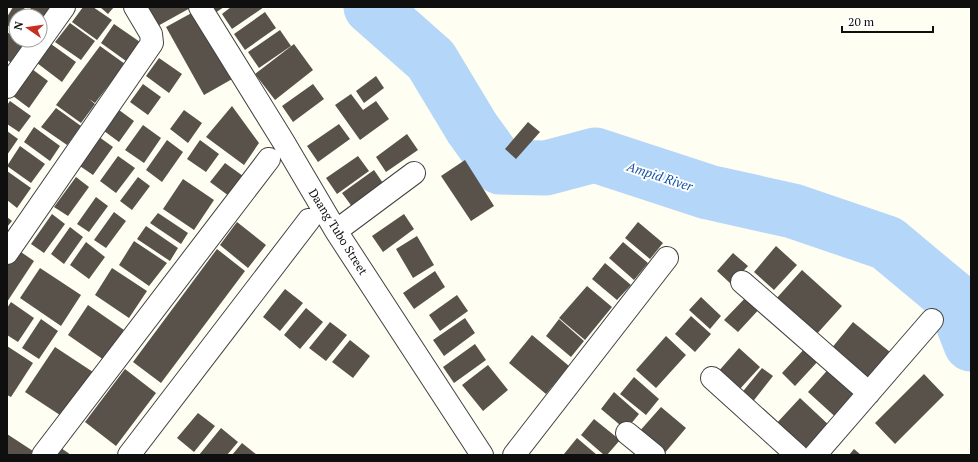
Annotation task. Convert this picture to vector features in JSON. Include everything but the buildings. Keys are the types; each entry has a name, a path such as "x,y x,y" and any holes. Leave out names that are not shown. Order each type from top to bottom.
{"street":[{"path":"7,87 64,7"},
{"path":"7,253 152,43 151,34 135,7"},
{"name":"Daang Tubo Street","path":"200,7 336,230 482,455"},
{"path":"43,455 269,159"},
{"path":"336,230 414,173"},
{"path":"129,455 309,220"},
{"path":"514,455 667,258"},
{"path":"742,282 869,393"},
{"path":"815,455 932,320"},
{"path":"712,378 797,455"},
{"path":"627,433 654,455"}],"waterway":[{"name":"Ampid River","path":"371,7 431,60 472,128 500,167 546,168 595,155 708,192 793,211 887,243 953,298 971,344"}]}
